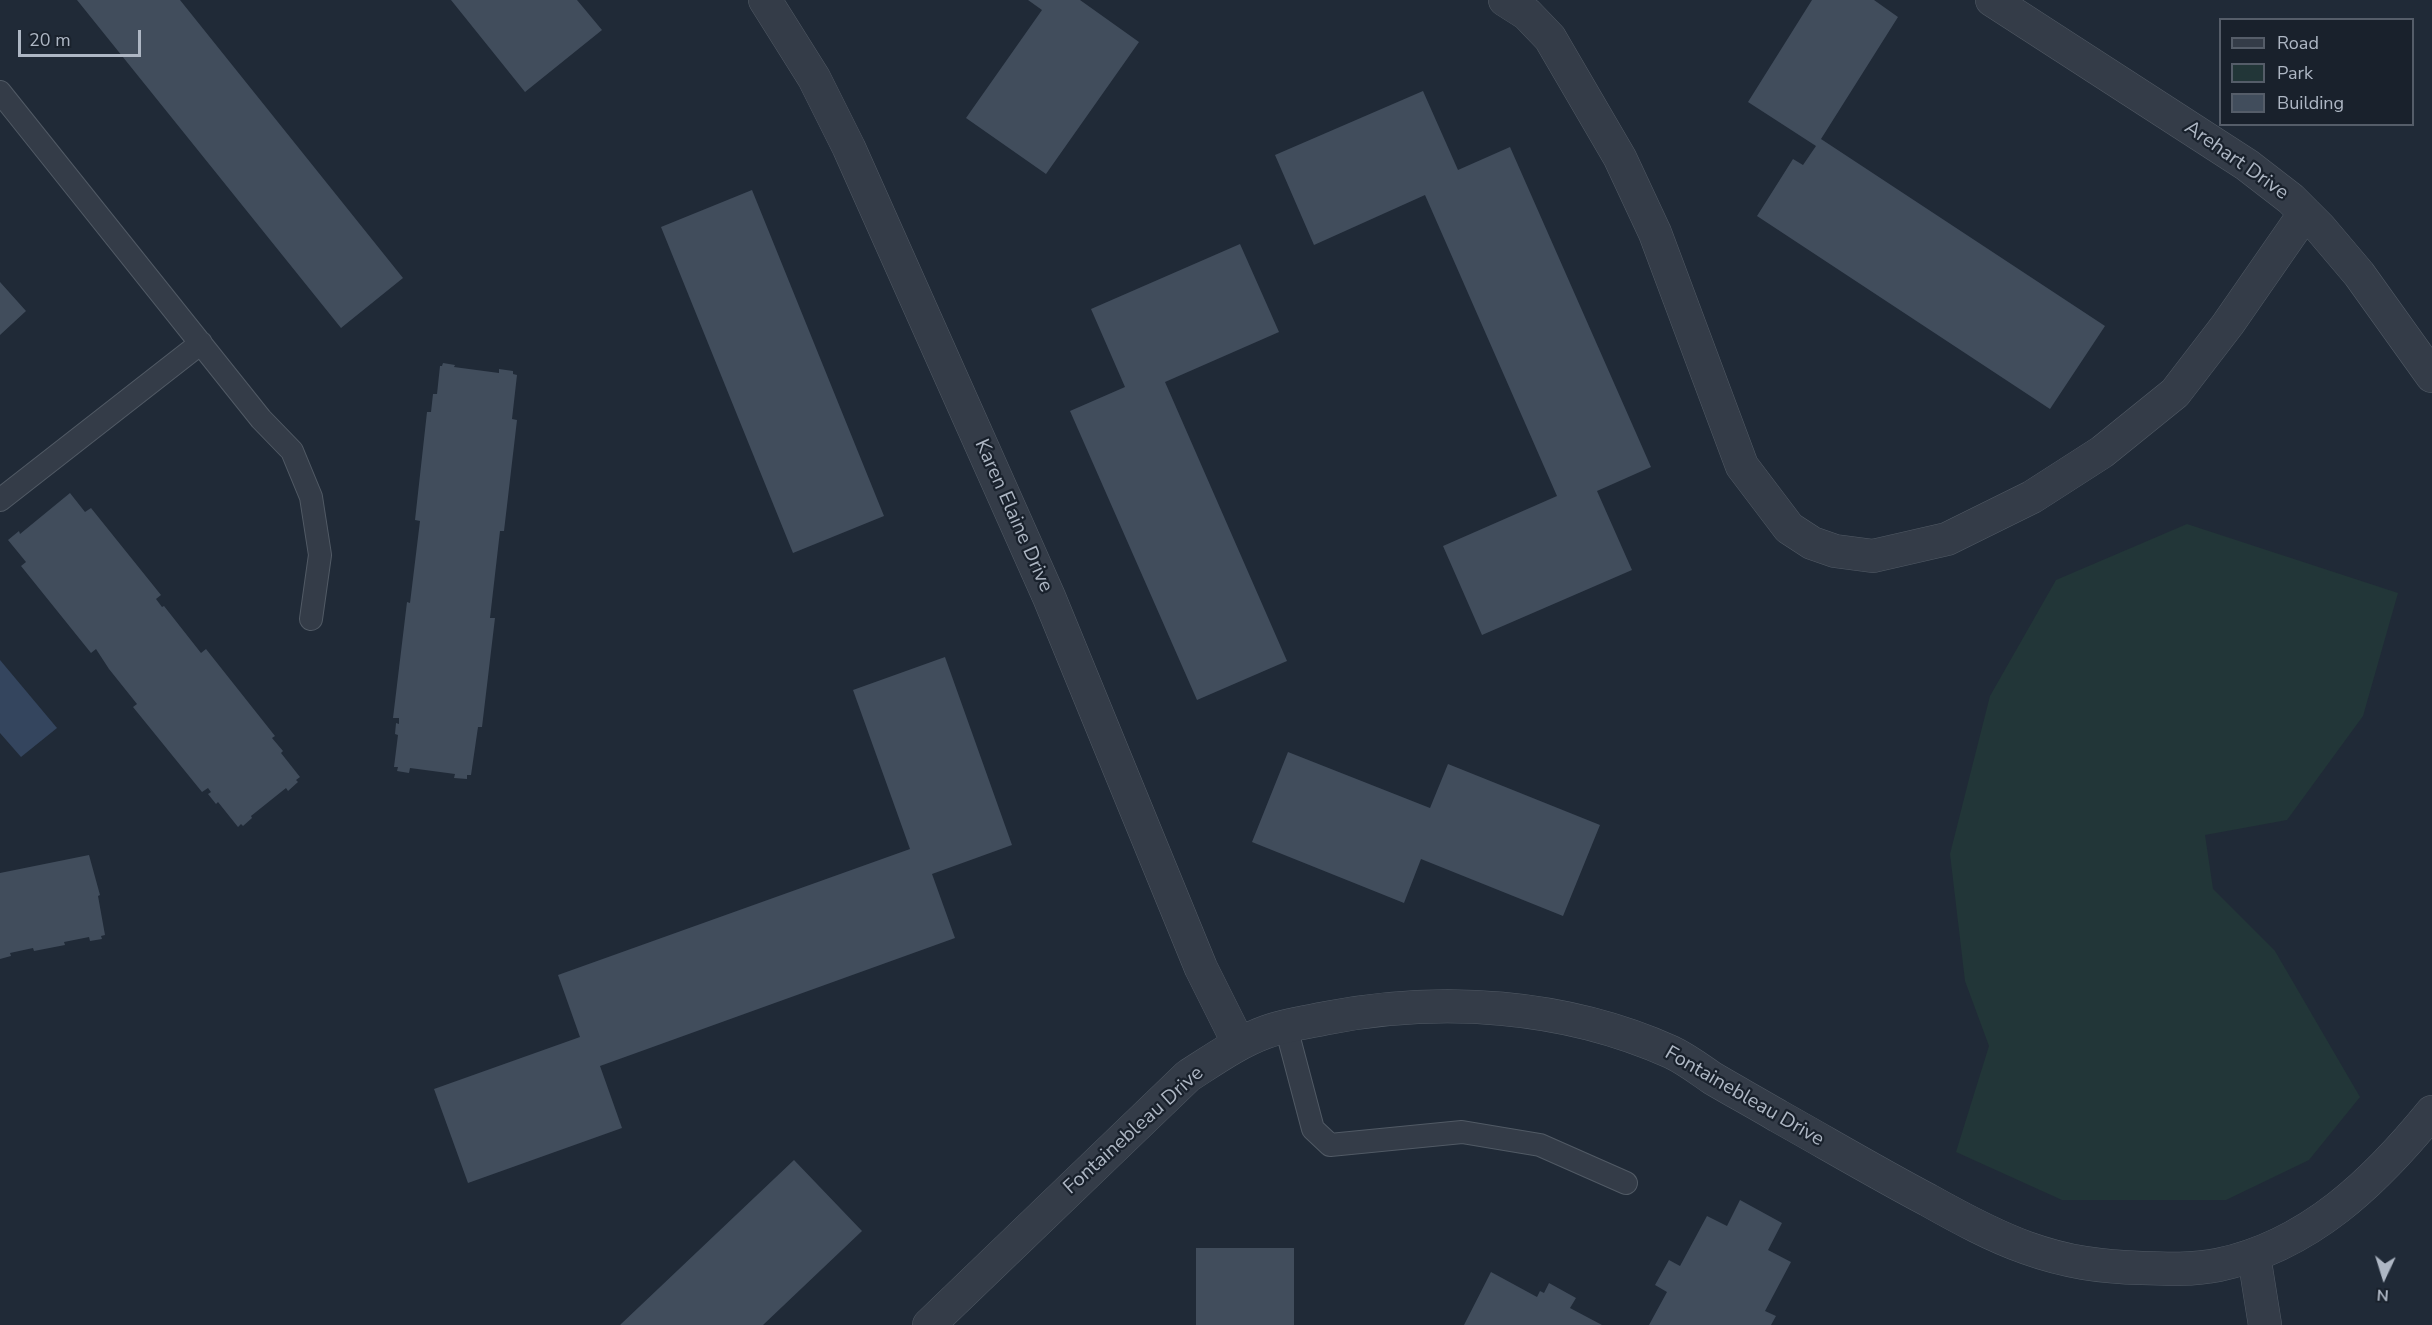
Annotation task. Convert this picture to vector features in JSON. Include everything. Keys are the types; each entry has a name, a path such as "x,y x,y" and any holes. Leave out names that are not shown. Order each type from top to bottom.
{"street":[{"name":"Karen Elaine Drive","path":"765,0 814,78 849,148 1049,597 1201,968 1239,1044"},
{"path":"1506,0 1527,14 1550,38 1620,158 1655,233 1742,466 1789,528 1812,543 1835,551 1873,556 1947,539 2032,497 2102,452 2175,393 2228,324 2305,213"},
{"name":"Arehart Drive","path":"1992,0 2247,165 2305,213 2359,274 2432,376"},
{"name":"Fontainebleau Drive","path":"929,1325 1188,1076 1239,1044 1269,1031 1358,1012 1438,1006 1512,1010 1576,1020 1674,1053 1714,1079 1887,1178 1984,1231 2028,1249 2084,1265 2121,1268 2214,1266 2254,1256"},
{"path":"2265,1325 2254,1256 2317,1224 2353,1197 2402,1148 2432,1112"}],"lane":[{"path":"0,92 261,419 292,451 311,497 320,555 311,619"},
{"path":"0,500 201,343"},
{"path":"1286,1027 1313,1129 1330,1145 1462,1132 1540,1144 1626,1183"}],"green space":[{"path":"2187,524 2398,593 2363,716 2287,820 2205,835 2213,889 2275,951 2360,1097 2309,1160 2226,1200 2062,1200 1956,1152 1989,1046 1965,981 1950,854 1990,696 2056,580"}],"water":[{"path":"0,660 57,728 21,757 0,733"}],"building":[{"path":"77,0 180,0 403,278 341,328"},
{"path":"451,0 577,0 602,30 525,92"},
{"path":"1028,0 1080,0 1139,42 1046,174 966,118 1042,10"},
{"path":"1812,0 1874,0 1898,17 1821,139 2105,326 2050,409 1757,216 1793,159 1803,165 1816,146 1748,102"},
{"path":"1423,91 1458,170 1510,147 1651,467 1597,491 1632,570 1482,635 1443,546 1557,496 1425,195 1314,245 1275,155"},
{"path":"752,190 884,516 793,553 661,227"},
{"path":"1240,244 1279,332 1165,382 1287,661 1197,700 1070,411 1125,387 1091,309"},
{"path":"0,282 26,311 0,335"},
{"path":"443,363 455,365 454,367 499,373 499,369 513,371 513,374 517,375 512,419 517,420 504,531 500,531 490,618 495,618 482,727 478,727 471,775 467,775 467,779 454,778 455,774 410,768 409,773 397,771 398,767 394,767 398,735 395,734 396,723 399,724 399,718 393,718 407,602 410,603 420,521 415,520 427,412 431,412 433,394 437,394 440,366"},
{"path":"70,493 85,512 91,508 161,595 156,599 162,607 164,606 201,653 206,649 275,736 272,738 283,751 281,753 300,777 288,791 286,788 251,816 252,818 243,826 241,824 238,827 218,802 216,804 208,794 211,792 208,788 202,792 133,707 137,704 96,649 91,653 21,566 26,562 8,540 19,531 20,534"},
{"path":"945,657 1012,845 932,874 955,938 600,1066 622,1128 468,1183 434,1089 580,1037 558,975 910,849 853,690"},
{"path":"1288,752 1430,808 1448,764 1600,825 1563,916 1421,859 1404,903 1252,842"},
{"path":"89,855 100,895 98,896 105,935 101,936 102,939 90,941 89,937 64,942 65,945 10,953 11,956 0,959 0,873"},
{"path":"794,1160 862,1231 763,1325 620,1325"},
{"path":"1740,1200 1782,1223 1768,1250 1791,1262 1765,1311 1776,1316 1771,1325 1649,1325 1667,1292 1655,1285 1669,1260 1680,1266 1707,1216 1727,1226"},
{"path":"1196,1248 1294,1248 1294,1325 1196,1325"},
{"path":"1491,1272 1537,1297 1540,1291 1544,1293 1549,1283 1576,1298 1570,1308 1602,1325 1464,1325"}]}
